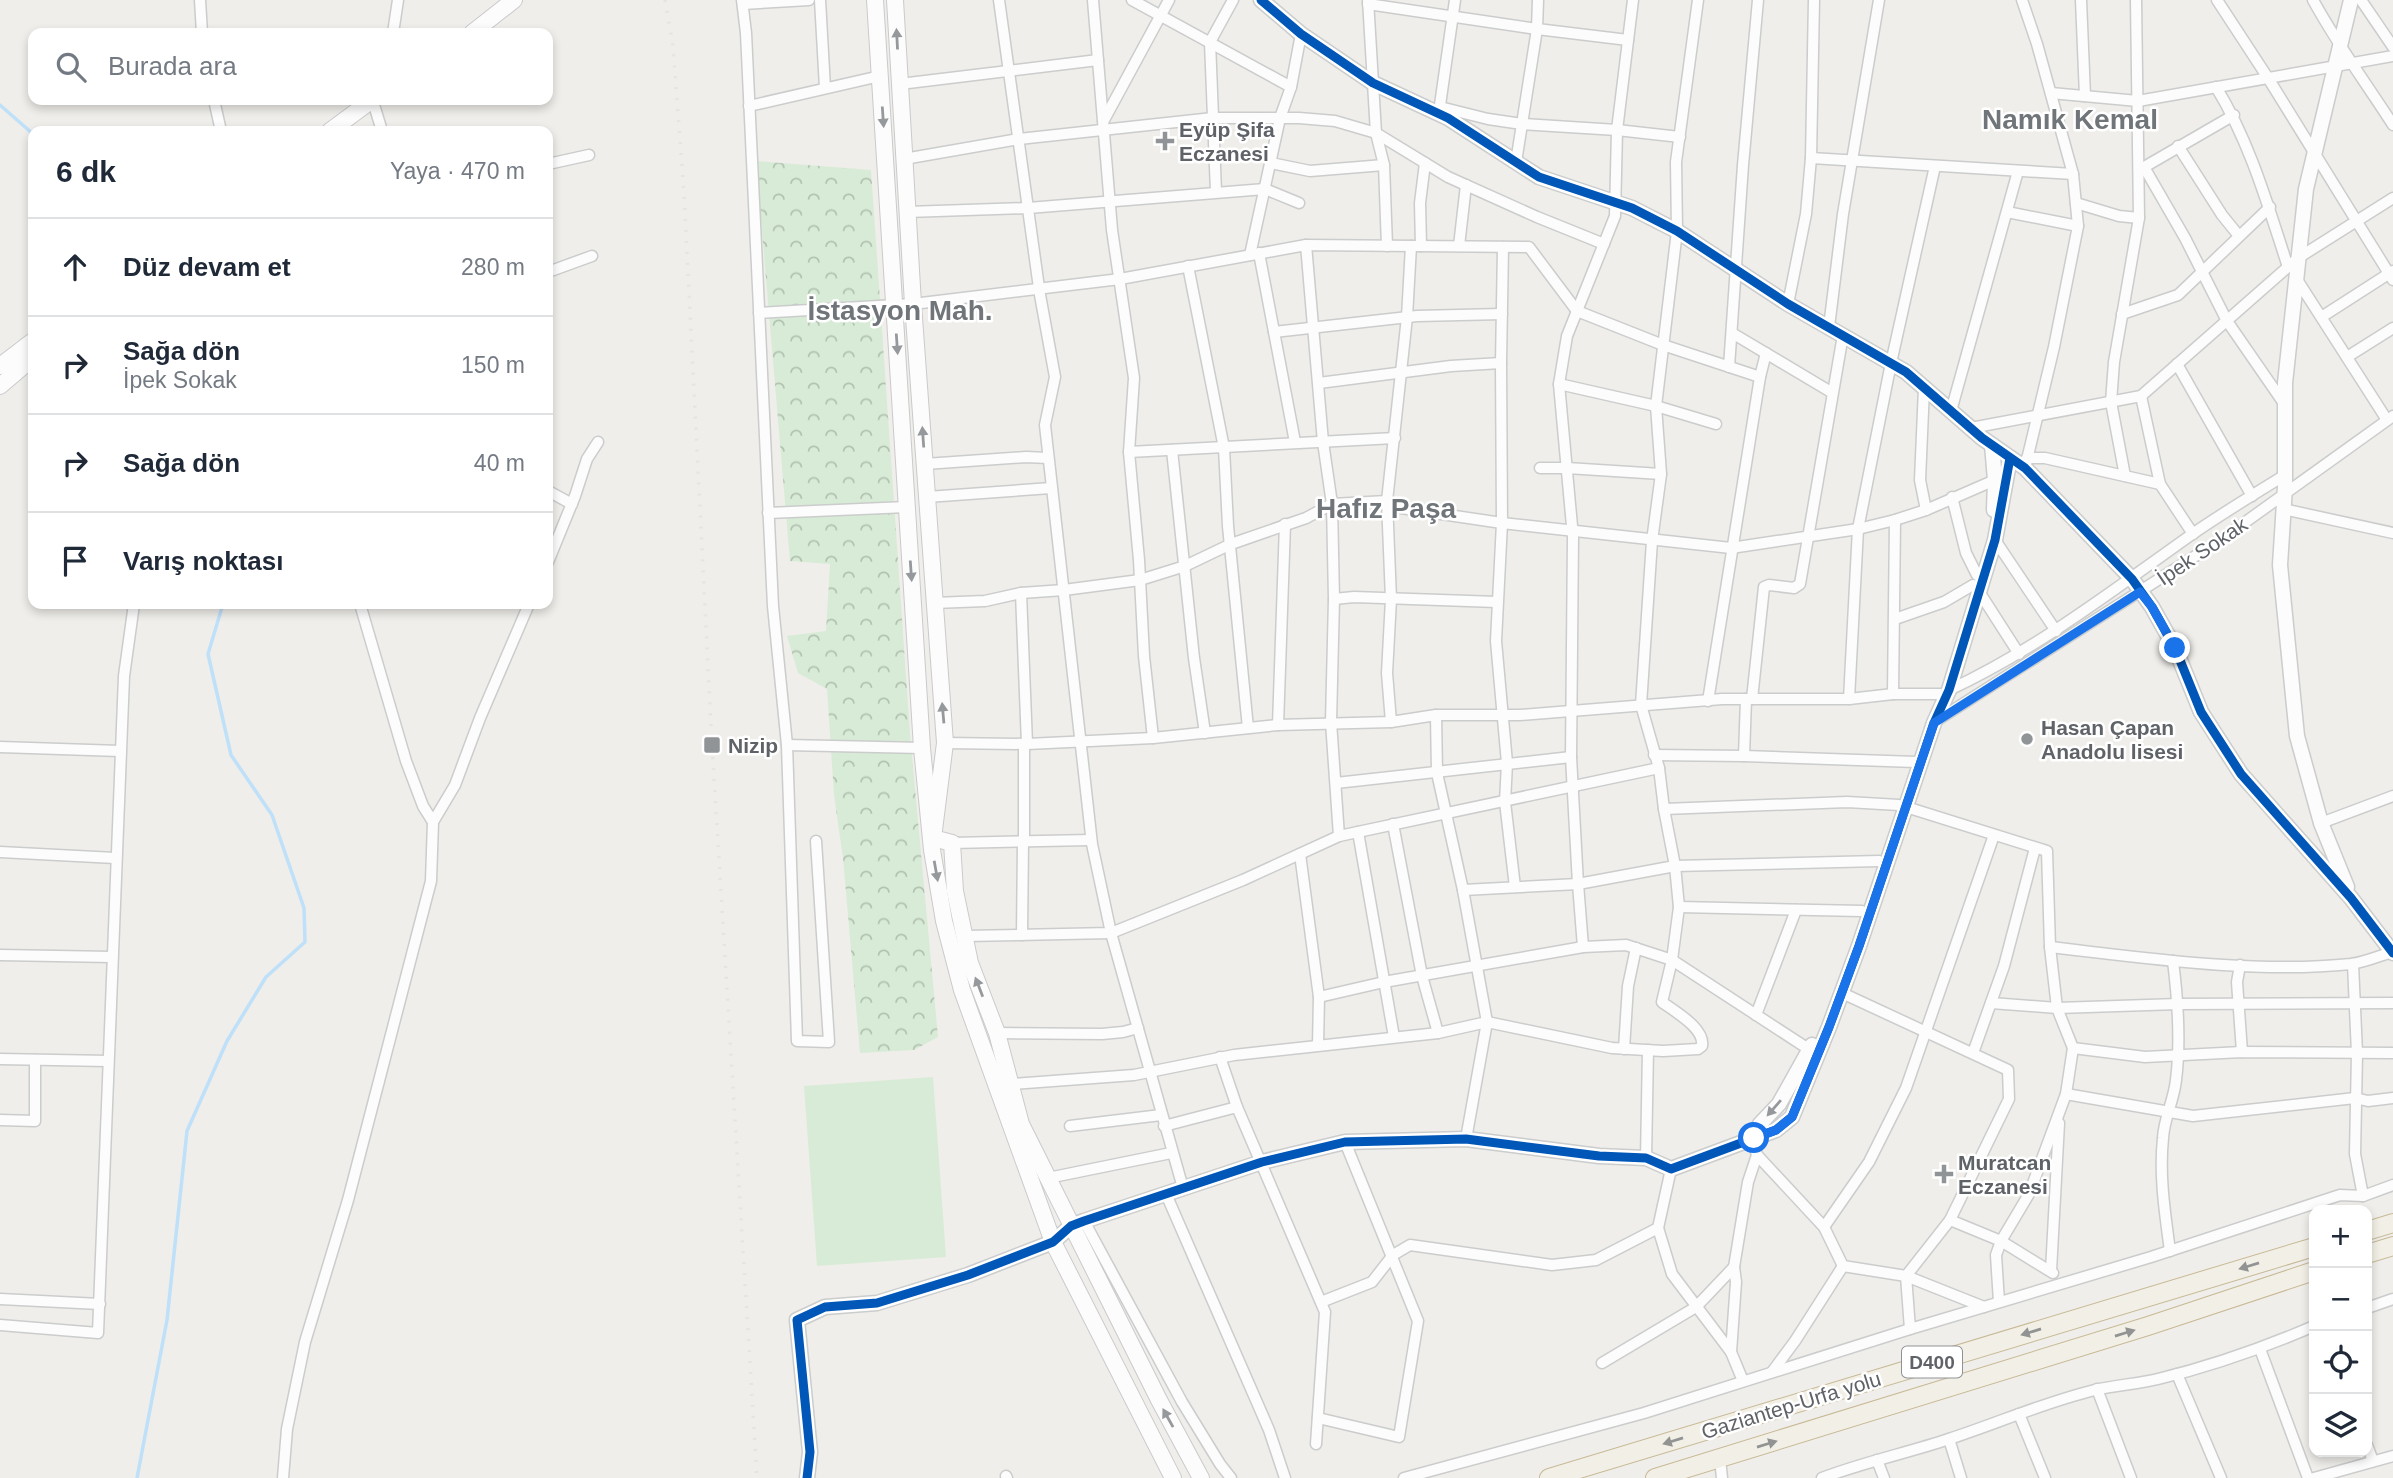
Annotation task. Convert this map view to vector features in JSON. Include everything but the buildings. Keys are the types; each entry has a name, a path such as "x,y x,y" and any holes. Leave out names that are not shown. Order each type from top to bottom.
{"highway":[{"path":"2372,1229 2393,1223"},
{"path":"2372,1252 2393,1246"},
{"name":"Gaziantep-Urfa yolu","path":"1549,1478 2309,1249"},
{"name":"Gaziantep-Urfa yolu","path":"1655,1478 2123,1334 2309,1273"}],"main road":[{"path":"467,28 503,0"},
{"path":"478,28 514,0"},
{"path":"875,0 922,748 932,850 944,921 962,990 1053,1242 1173,1478"},
{"path":"895,0 913,304 945,743 933,838 952,843 955,891 970,963 997,1033 1021,1124 1048,1178 1078,1223 1158,1401 1201,1478"},
{"path":"339,126 375,105"},
{"path":"352,126 376,105"},
{"path":"0,366 28,345"},
{"path":"0,386 28,362"}],"street":[{"path":"200,0 202,28"},
{"path":"394,28 398,0"},
{"path":"809,0 742,2 773,606 787,745 797,1041 828,1042 816,841"},
{"path":"820,0 825,88"},
{"path":"999,0 1039,287 1055,377 1045,425 1091,840 1111,933 1183,1188"},
{"path":"1093,0 1110,202 1135,378 1129,452 1144,656 1153,738"},
{"path":"1132,0 1291,87"},
{"path":"1104,127 1169,0"},
{"path":"1216,192 1210,42 1233,0"},
{"path":"1439,111 1455,0"},
{"path":"1516,162 1537,29 1538,0"},
{"path":"1583,947 1577,884 1572,757 1573,537 1559,384 1567,336 1615,216 1617,130 1633,0"},
{"path":"1012,1084 1150,1072 1220,1058 1438,1033 1487,1023 1624,1049 1698,1049 1702,1046 1703,1040 1699,1032 1662,1002 1672,960 1679,907 1659,768 1641,705 1652,541 1661,474 1656,407 1677,231 1676,162 1698,0"},
{"path":"1729,366 1758,0"},
{"path":"1788,303 1806,214 1811,158 1814,0"},
{"path":"1829,327 1879,0"},
{"path":"2022,0 2073,174 2078,226 2026,463"},
{"path":"2081,0 2084,96"},
{"path":"2125,476 2111,402 2114,362 2139,218 2141,169 2136,0"},
{"path":"2217,0 2392,275 2323,316"},
{"path":"2313,0 2339,47 2353,63 2393,125"},
{"path":"2351,0 2306,189 2294,268 2285,383 2285,475 2280,565 2297,736 2321,823 2351,898"},
{"path":"2361,0 2393,47"},
{"path":"1265,2 1301,34 1373,83 1439,111 1539,177 1632,208 1677,231 1788,303 1906,372 1992,445 2010,458 2026,463 2132,579 2152,607 2175,648 2201,712 2241,774 2351,898 2393,953 2353,964 2240,965 2174,961 2050,947"},
{"path":"1387,246 1384,165 1376,133 1368,2 1537,29 1628,40"},
{"path":"1295,442 1274,332 1255,254 1265,189 1280,118 1291,87 1301,34"},
{"path":"2051,93 2138,101 2393,56"},
{"path":"900,84 1098,60"},
{"path":"749,106 880,76"},
{"path":"2216,87 2234,115 2294,268 2347,357 2390,418"},
{"path":"215,105 220,126"},
{"path":"378,105 381,126"},
{"path":"1439,111 1522,124 1679,137"},
{"path":"2141,169 2234,115"},
{"path":"904,159 1104,127 1213,118 1335,121 1376,133 1466,185 1604,244"},
{"path":"2178,146 2222,215 2239,236"},
{"path":"553,162 589,155"},
{"path":"1811,158 2073,174"},
{"path":"1271,163 1310,171 1384,165"},
{"path":"1391,722 1387,673 1391,599 1387,501 1425,163"},
{"path":"1849,699 1858,529 1891,363 1935,166"},
{"path":"2141,169 2227,321 2285,405"},
{"path":"1951,411 2018,171"},
{"path":"1459,246 1466,185"},
{"path":"907,212 1028,208 1265,189 1299,203"},
{"path":"1971,428 2141,396 2227,321 2294,268 2356,220 2393,198"},
{"path":"2076,203 2119,216 2139,218"},
{"path":"2122,314 2178,295 2270,207"},
{"path":"2007,212 2078,226"},
{"path":"759,313 894,306 1120,279 1306,245 1529,247 1577,311 1663,345 1760,377"},
{"path":"1306,245 1323,442 1332,504 1334,599 1331,722 1339,836"},
{"path":"1503,247 1502,523 1496,641 1507,763 1505,802 1515,887"},
{"path":"553,270 592,256"},
{"path":"1188,266 1224,448 1248,728"},
{"path":"1274,332 1407,317 1502,314"},
{"path":"2347,357 2393,328"},
{"path":"1732,333 1831,392"},
{"path":"1744,755 1764,587 1769,584 1798,588 1800,584 1831,392 1843,335"},
{"path":"1708,701 1731,548 1766,353"},
{"path":"1319,383 1451,366 1501,363"},
{"path":"2177,364 2252,496"},
{"path":"1559,384 1716,424"},
{"path":"1924,388 1920,480 1926,510"},
{"path":"2141,396 2160,484 2193,534"},
{"name":"İpek Sokak","path":"1934,723 2218,541 2390,418"},
{"path":"1129,452 1395,438"},
{"path":"553,550 587,459 598,442"},
{"path":"1843,1266 1824,1227 1757,1155 1753,1139 1760,1124 1779,1104 1810,1050 1831,1000 1879,861 1945,692 1994,510 1992,445"},
{"path":"1172,450 1194,658 1205,733"},
{"path":"925,464 1048,458"},
{"path":"1895,619 1944,602 1976,584 1995,540 2010,458"},
{"path":"2026,463 2045,458 2160,484"},
{"path":"1541,468 1661,474"},
{"path":"945,743 1079,742 1153,738 1278,725 1391,722 1436,715 1520,715 1571,709 1708,701 1849,699 1945,692 1992,670 2056,631 2193,534 2285,475"},
{"path":"934,603 985,600 1021,593 1140,580 1185,566 1231,544 1306,517 1332,504 1387,501 1401,508 1502,523 1731,548 1808,538 1895,520 1926,510 1995,480"},
{"path":"927,497 1051,488"},
{"path":"553,494 572,504"},
{"path":"1952,497 1976,584 2019,654"},
{"path":"768,513 907,508"},
{"path":"2283,509 2393,533"},
{"path":"1893,694 1895,520"},
{"path":"1278,725 1285,524"},
{"path":"1995,540 2056,631"},
{"path":"1021,593 1025,744 1022,935"},
{"path":"1334,599 1497,602"},
{"path":"0,1325 98,1333 120,751 124,676 133,609"},
{"path":"362,609 407,761 423,806 433,822"},
{"path":"284,1478 287,1429 305,1342 348,1200 431,881 433,822 454,785 528,609"},
{"path":"807,1478 810,1452 797,1320 825,1307 877,1303 955,1279 1053,1242 1078,1223 1262,1162 1345,1142 1466,1139 1599,1156 1646,1158 1671,1169 1776,1130 1792,1117 1842,993 1916,762 1945,692"},
{"path":"1436,715 1437,773 1463,890 1487,1023 1466,1139"},
{"path":"787,745 922,748"},
{"path":"0,747 120,751"},
{"path":"1654,755 1744,755 1916,762"},
{"path":"1336,783 1572,757"},
{"path":"965,936 1111,933 1243,880 1339,836 1659,768"},
{"path":"2321,823 2393,796"},
{"path":"1664,809 1847,802 1902,806 2047,851 2050,947 2057,1008 2074,1048 2066,1094 2029,1194 2001,1241 1996,1255 1999,1302"},
{"path":"1393,824 1422,976 1438,1033"},
{"path":"1358,832 1394,1037"},
{"path":"1824,1227 1869,1162 1906,1088 1994,835"},
{"path":"952,843 1091,840"},
{"path":"1973,1054 2004,966 2035,848"},
{"path":"0,852 115,858"},
{"path":"1300,854 1319,997 1318,1045"},
{"path":"1463,890 1577,884 1675,866 1879,861"},
{"path":"1679,907 1862,911"},
{"path":"1756,1015 1796,910"},
{"path":"1319,997 1384,982 1583,947 1626,945 1672,960 1810,1050"},
{"path":"1624,1049 1628,986 1636,948"},
{"path":"0,955 112,957"},
{"path":"2170,1251 2162,1185 2162,1136 2176,1083 2178,1056 2178,1004 2174,961"},
{"path":"2353,964 2357,1053 2355,1154 2363,1196"},
{"path":"2240,965 2237,982 2242,1052"},
{"path":"1842,993 2008,1070 2009,1099 1950,1220 1906,1276 1910,1329"},
{"path":"1991,1003 2057,1008 2238,1003 2393,1003"},
{"path":"997,1033 1102,1034 1138,1028"},
{"path":"2074,1048 2145,1058 2242,1052 2393,1053"},
{"path":"1646,1158 1648,1050"},
{"path":"1220,1058 1237,1107 1325,1312 1316,1444"},
{"path":"0,1059 108,1061"},
{"path":"0,1120 35,1121 35,1060"},
{"path":"2066,1094 2193,1116 2355,1098 2368,1101 2393,1098"},
{"path":"1070,1126 1163,1121 1237,1107"},
{"path":"2051,1271 2060,1110"},
{"path":"1318,1418 1399,1437 1418,1321 1345,1142"},
{"path":"1048,1178 1171,1153"},
{"path":"1731,1352 1736,1282 1734,1267 1748,1182 1757,1155"},
{"path":"1671,1169 1658,1228 1672,1274 1731,1352 1743,1381"},
{"path":"1404,1478 1644,1413 2170,1251 2340,1195 2363,1196 2393,1185"},
{"path":"1167,1194 1269,1430 1285,1478"},
{"path":"1950,1220 2001,1241 2051,1271 2061,1284"},
{"path":"1078,1223 1182,1402 1231,1478"},
{"path":"1321,1302 1372,1282 1392,1255 1410,1245 1552,1265 1597,1259 1658,1228"},
{"path":"1843,1266 1906,1276 1984,1307"},
{"path":"1772,1372 1843,1266"},
{"path":"1602,1363 1696,1307 1734,1267"},
{"path":"0,1299 100,1304"},
{"path":"2372,1306 2393,1299"},
{"path":"1822,1478 1949,1440 2019,1414 2097,1390 2177,1374 2260,1349 2309,1328"},
{"path":"2260,1349 2308,1478"},
{"path":"2177,1374 2221,1478"},
{"path":"2097,1390 2132,1478"},
{"path":"2019,1414 2045,1478"},
{"path":"1949,1440 1961,1478"},
{"path":"2314,1478 2393,1456"},
{"path":"2371,1457 2372,1461"},
{"path":"1720,1459 1722,1478"},
{"path":"1877,1460 1884,1478"}],"green space":[{"path":"756,161 871,170 910,734 938,1037 914,1050 860,1053 843,858 834,795 827,689 798,673 787,636 826,631 830,564 790,561"},
{"path":"933,1077 946,1257 817,1266 804,1086"}],"waterway":[{"path":"0,105 28,130"},
{"path":"137,1478 167,1320 187,1131 227,1041 266,977 305,942 304,908 272,815 231,755 208,654 222,609"}],"railway":[{"path":"665,0 673,46 684,193 712,745 757,1478"}],"cycle path":[{"path":"1261,0 1301,34 1373,83 1448,118 1539,177 1632,208 1677,231 1788,304 1906,372 1982,438 2025,468 2132,579 2152,607 2175,648 2201,712 2241,774 2351,898 2393,953"},
{"path":"807,1478 810,1452 797,1320 825,1307 877,1303 968,1275 1053,1242 1071,1226 1084,1221 1262,1162 1345,1142 1466,1139 1599,1156 1646,1158 1671,1169 1776,1130 1792,1117 1859,946 1934,723 1949,690 1995,540 2010,458"}],"place":[{"name":"Eyüp Şifa Eczanesi","path":"1165,141"},
{"name":"Hasan Çapan Anadolu lisesi","path":"2027,739"},
{"name":"Nizip","path":"712,745"},
{"name":"Muratcan Eczanesi","path":"1944,1174"}],"district":[{"name":"Namık Kemal","path":"2070,119"},
{"name":"İstasyon Mah.","path":"900,310"},
{"name":"Hafız Paşa","path":"1386,508"}],"route":[{"path":"1754,1138 1776,1130 1792,1117 1859,946 1934,723 2140,592 2152,607 2175,648"}]}
